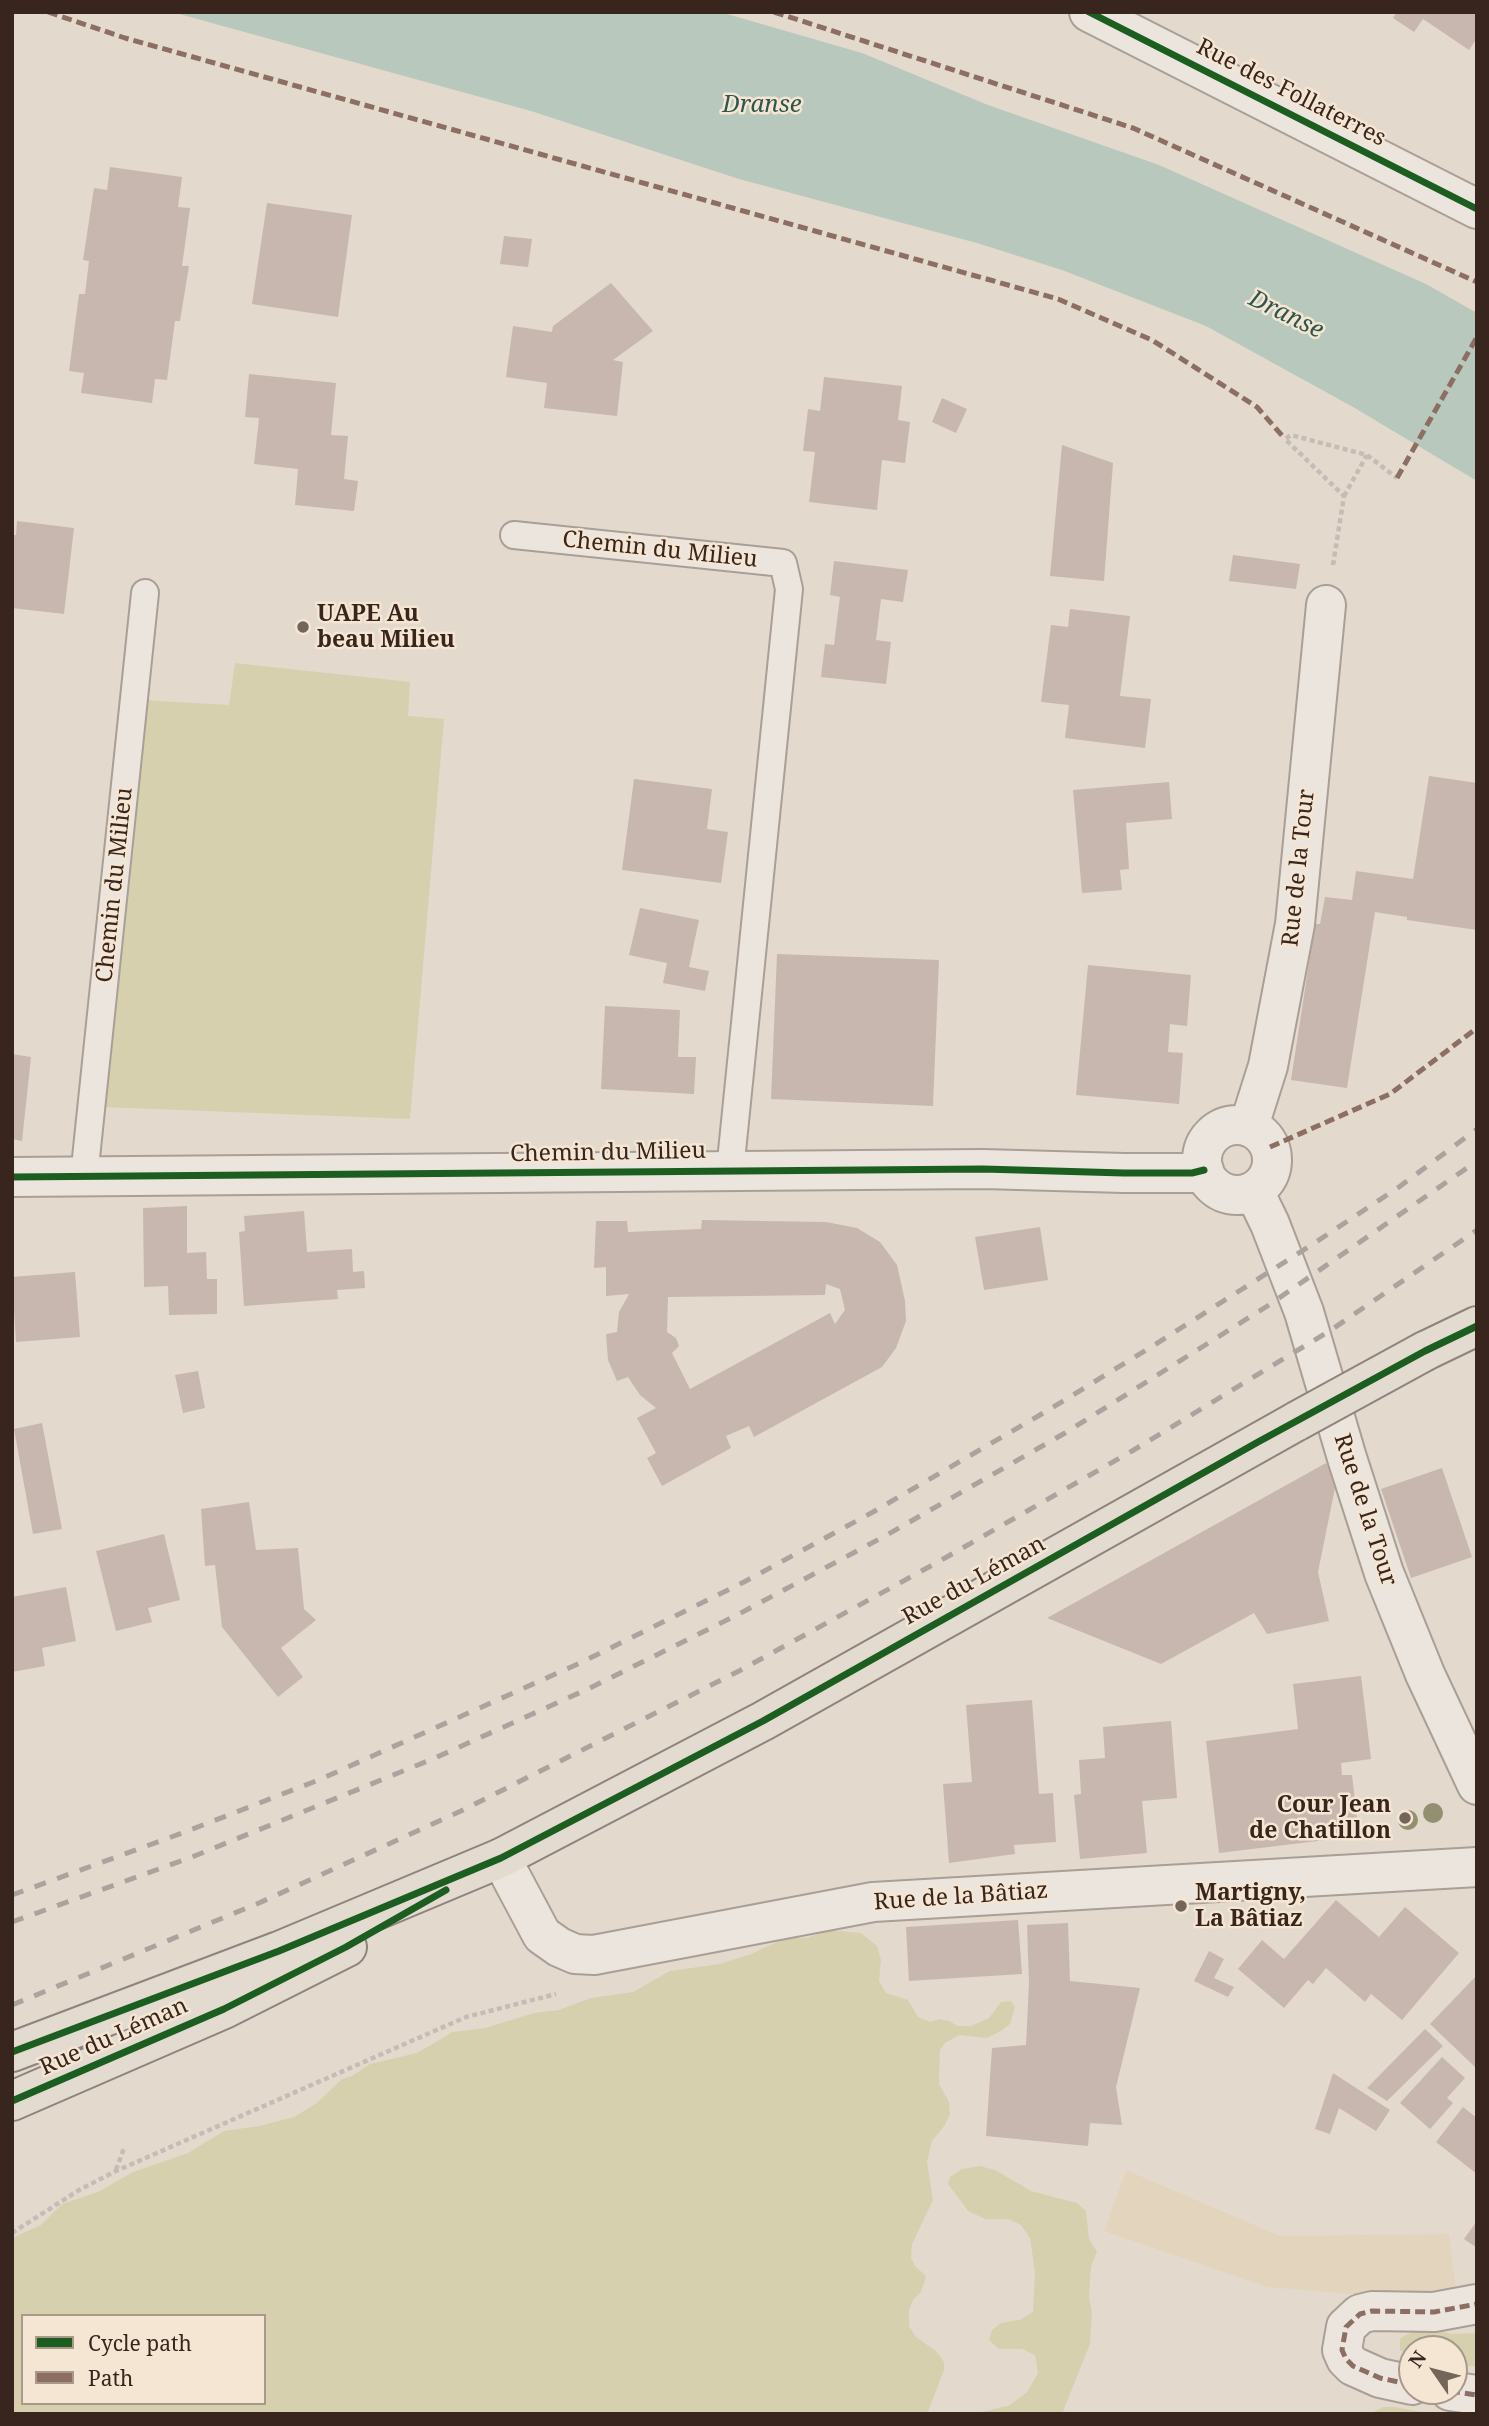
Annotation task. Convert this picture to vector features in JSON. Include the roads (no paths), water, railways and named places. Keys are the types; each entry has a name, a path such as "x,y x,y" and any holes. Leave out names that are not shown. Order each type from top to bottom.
{"main road":[{"name":"Rue du Léman","path":"12,2101 138,2048 280,1982 419,1907 494,1861 763,1721 1297,1421 1425,1351 1477,1326"},
{"name":"Rue du Léman","path":"12,2052 267,1956 494,1861"}],"street":[{"name":"Rue des Follaterres","path":"1089,12 1477,209"},
{"name":"Rue de la Tour","path":"1249,1126 1268,1066 1295,924 1326,605"},
{"path":"1234,1125 1249,1126 1262,1134 1273,1154 1268,1176 1254,1191 1239,1195 1226,1193 1213,1186 1204,1170 1202,1153 1213,1133 1234,1125"},
{"name":"Chemin du Milieu","path":"12,1177 983,1169 1175,1173 1204,1170"},
{"name":"Rue de la Tour","path":"1254,1191 1270,1224 1304,1312 1384,1573 1425,1674 1477,1785"},
{"name":"Rue de la Bâtiaz","path":"494,1861 542,1935 575,1954 594,1955 873,1902 1477,1867"},
{"path":"1398,2382 1380,2378 1353,2366 1346,2359 1342,2350 1346,2327 1360,2314 1373,2311 1434,2312 1477,2304"}],"lane":[{"name":"Chemin du Milieu","path":"514,535 783,563 789,589 730,1171"},
{"name":"Chemin du Milieu","path":"84,1177 145,593"}],"water":[{"name":"Dranse","path":"172,12 720,12 862,53 988,105 1159,165 1426,284 1477,313 1477,481 1353,407 1206,326 1062,270 977,243 739,179 531,111"}],"railway":[{"path":"12,1895 321,1779 580,1663 744,1582 873,1512 1148,1349 1399,1187 1477,1129"},
{"path":"12,1922 192,1857 435,1758 590,1688 737,1615 885,1536 1065,1433 1269,1305 1477,1161"},
{"path":"12,2005 259,1903 461,1811 739,1671 1132,1451 1331,1330 1477,1230"}],"place":[{"name":"UAPE Au beau Milieu","path":"303,627"},
{"name":"Cour Jean de Chatillon","path":"1405,1818"},
{"name":"Martigny, La Bâtiaz","path":"1181,1906"}]}
